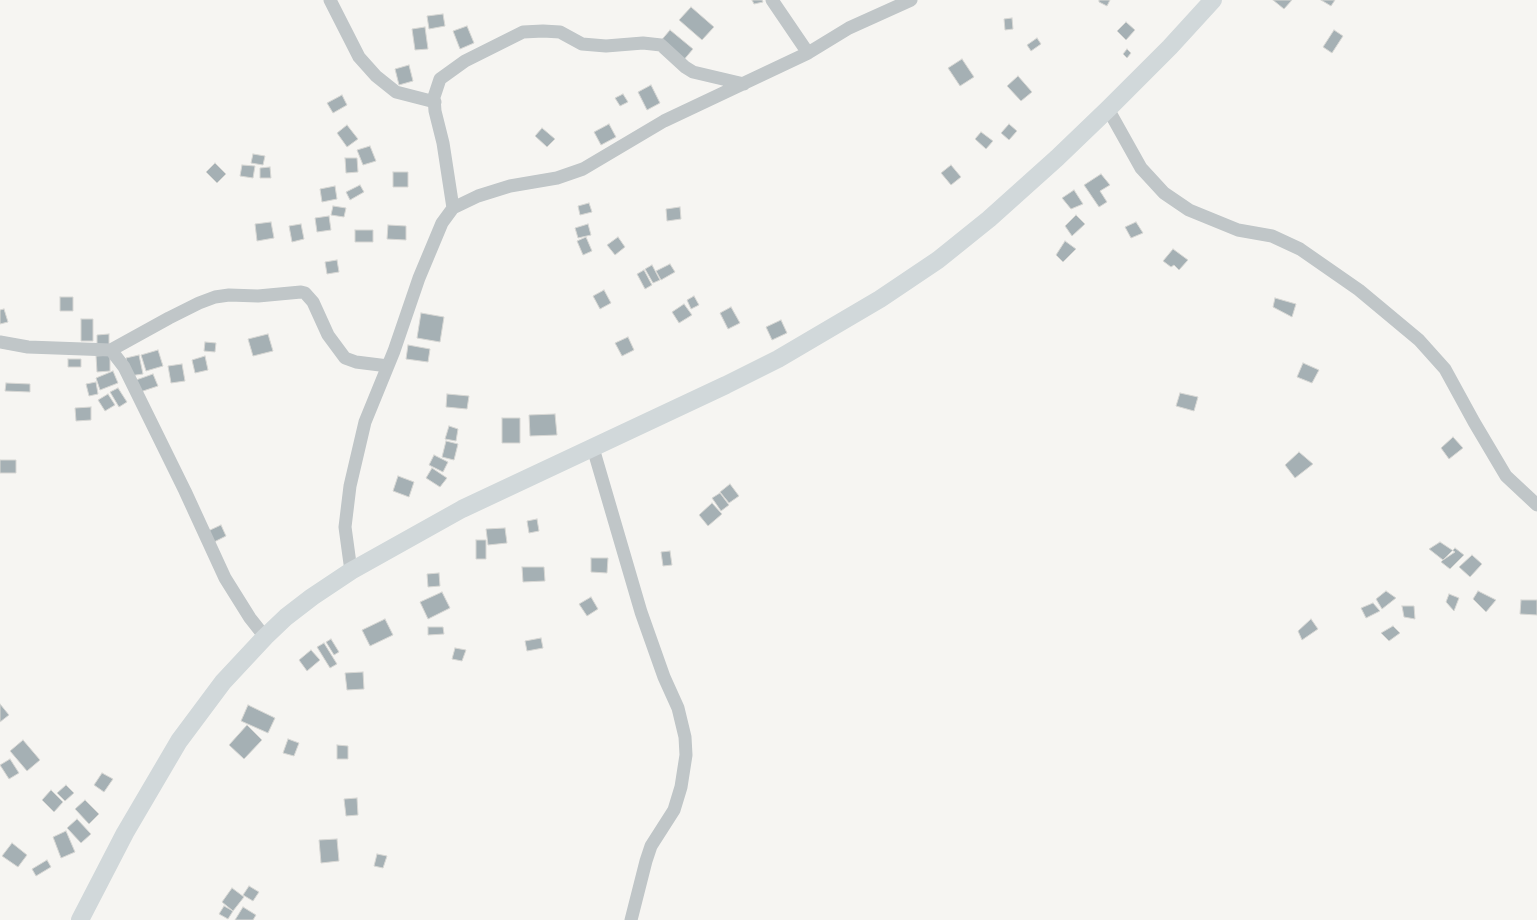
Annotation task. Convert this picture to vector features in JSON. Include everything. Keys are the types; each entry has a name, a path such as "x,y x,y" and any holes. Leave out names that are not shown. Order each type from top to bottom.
{"main road":[{"path":"80,920 125,833 179,741 223,682 286,617 351,571 462,509 778,359 880,299 938,260 989,219 1057,158 1108,110 1213,0"}],"street":[{"path":"330,0 359,57 376,76 396,92 435,102"},
{"path":"772,0 808,53"},
{"path":"351,571 345,527 350,486 365,422 388,366 421,271 442,223 452,208 478,196 510,186 557,178 583,169 664,121 808,53 849,28 911,0"},
{"path":"452,208 443,143 435,111 434,97 440,79 465,60 523,32 560,32 582,44 606,46 643,42 661,46 693,72 744,84"},
{"path":"1108,110 1141,168 1164,193 1189,210 1238,230 1272,236 1300,249 1359,290 1419,340 1445,369 1506,476 1537,505"},
{"path":"0,342 28,347 111,350 168,318 215,297 229,295 258,296 301,292 305,293 313,302 328,335 345,358 356,362 388,366"},
{"path":"111,350 127,374 185,491 225,578 250,618 265,637"},
{"path":"592,448 641,612 664,677 678,708 685,737 686,755 681,787 674,810 651,846 631,920"}],"building":[{"path":"752,0 762,0 763,2 754,4"},
{"path":"1099,0 1110,0 1107,6 1099,2"},
{"path":"1273,0 1292,0 1284,9"},
{"path":"1321,0 1335,0 1331,6"},
{"path":"691,7 714,27 702,40 679,20"},
{"path":"443,14 445,26 429,29 427,16"},
{"path":"1012,18 1013,29 1005,30 1004,19"},
{"path":"1126,22 1135,30 1126,40 1117,31"},
{"path":"467,26 474,43 460,49 453,31"},
{"path":"425,27 428,49 415,50 412,29"},
{"path":"670,30 693,49 682,62 659,43"},
{"path":"1334,30 1343,36 1332,53 1323,47"},
{"path":"1037,38 1041,44 1031,51 1027,45"},
{"path":"1127,49 1131,53 1127,58 1123,54"},
{"path":"962,59 974,77 960,86 948,68"},
{"path":"409,65 413,81 399,85 395,69"},
{"path":"1018,76 1032,92 1021,101 1007,86"},
{"path":"651,85 660,103 647,110 638,92"},
{"path":"623,94 628,102 620,106 615,98"},
{"path":"342,95 347,105 333,113 327,103"},
{"path":"609,124 616,137 601,145 594,132"},
{"path":"1009,124 1017,131 1009,140 1001,133"},
{"path":"347,125 358,139 347,147 337,133"},
{"path":"542,128 555,139 547,147 535,136"},
{"path":"981,132 993,141 986,149 975,139"},
{"path":"370,146 376,161 363,165 357,150"},
{"path":"253,154 265,156 263,165 251,163"},
{"path":"345,158 357,158 358,172 346,173"},
{"path":"215,163 226,174 217,183 206,172"},
{"path":"242,165 255,166 253,178 240,176"},
{"path":"951,165 961,177 951,185 941,173"},
{"path":"270,167 271,178 260,178 260,168"},
{"path":"393,172 408,172 408,187 393,187"},
{"path":"1101,174 1110,185 1100,191 1107,202 1099,207 1084,185"},
{"path":"360,185 364,192 350,200 346,192"},
{"path":"335,186 337,199 322,202 320,189"},
{"path":"1074,190 1083,204 1071,209 1062,198"},
{"path":"589,203 592,212 580,215 578,206"},
{"path":"333,206 346,208 344,217 331,215"},
{"path":"680,207 681,219 667,221 666,209"},
{"path":"1076,215 1085,224 1072,236 1065,226"},
{"path":"329,216 331,230 317,232 315,218"},
{"path":"271,222 274,238 257,241 255,224"},
{"path":"1136,222 1143,233 1131,238 1125,227"},
{"path":"301,224 304,239 292,242 289,226"},
{"path":"588,224 591,235 578,238 575,228"},
{"path":"388,225 406,226 406,240 387,239"},
{"path":"355,230 373,230 373,242 355,242"},
{"path":"586,237 592,251 583,255 577,241"},
{"path":"618,237 625,247 615,255 607,245"},
{"path":"1065,241 1076,249 1063,262 1056,255"},
{"path":"1173,249 1188,260 1179,270 1174,265 1171,267 1163,261"},
{"path":"337,260 339,272 327,274 325,262"},
{"path":"670,264 675,272 661,280 656,271"},
{"path":"652,265 660,280 653,283 645,269"},
{"path":"644,270 652,285 645,289 637,274"},
{"path":"604,290 611,303 600,309 593,296"},
{"path":"694,296 699,305 691,309 687,300"},
{"path":"60,297 73,297 73,311 60,311"},
{"path":"1275,298 1296,304 1292,317 1273,307"},
{"path":"684,304 692,315 679,323 672,312"},
{"path":"731,307 740,323 728,329 720,313"},
{"path":"4,309 8,322 0,324 0,310"},
{"path":"421,313 444,317 440,342 417,338"},
{"path":"81,319 93,319 93,341 81,341"},
{"path":"781,320 787,333 772,340 766,327"},
{"path":"109,334 109,345 97,346 97,335"},
{"path":"268,334 273,351 253,356 248,339"},
{"path":"628,337 634,350 622,356 615,343"},
{"path":"205,342 216,343 215,352 204,351"},
{"path":"408,345 430,349 428,362 406,359"},
{"path":"158,350 163,366 146,371 141,355"},
{"path":"110,355 110,371 97,372 96,356"},
{"path":"139,355 143,374 129,376 126,358"},
{"path":"205,356 208,370 195,373 192,360"},
{"path":"68,359 81,359 81,367 68,367"},
{"path":"1303,363 1319,370 1312,383 1297,377"},
{"path":"182,364 185,381 171,383 168,366"},
{"path":"113,371 118,383 100,390 96,378"},
{"path":"153,374 158,386 140,392 136,380"},
{"path":"96,382 98,394 89,396 86,384"},
{"path":"6,383 30,384 30,392 5,391"},
{"path":"118,388 127,402 119,407 110,392"},
{"path":"1180,393 1198,397 1194,411 1176,406"},
{"path":"108,394 115,405 105,411 98,400"},
{"path":"447,394 469,396 467,409 446,407"},
{"path":"91,407 91,420 76,421 75,408"},
{"path":"555,414 557,435 530,436 529,415"},
{"path":"502,418 520,418 520,443 502,443"},
{"path":"449,426 458,429 456,441 445,439"},
{"path":"1453,437 1463,448 1449,459 1441,448"},
{"path":"446,441 458,444 454,460 442,457"},
{"path":"1299,452 1313,464 1295,478 1285,465"},
{"path":"434,455 448,462 443,472 429,465"},
{"path":"0,460 16,460 16,473 0,473"},
{"path":"432,468 447,478 440,487 426,478"},
{"path":"398,476 414,482 409,497 393,491"},
{"path":"730,484 739,496 729,503 720,492"},
{"path":"720,493 729,505 721,511 712,498"},
{"path":"712,503 722,514 708,526 699,515"},
{"path":"537,519 539,531 529,533 527,521"},
{"path":"221,525 226,536 214,542 208,531"},
{"path":"505,528 507,543 488,545 486,529"},
{"path":"476,540 486,540 486,559 476,559"},
{"path":"1440,542 1455,552 1443,560 1429,549"},
{"path":"1455,548 1464,555 1450,569 1441,562"},
{"path":"670,551 672,565 663,566 661,552"},
{"path":"1472,555 1482,564 1470,577 1459,567"},
{"path":"591,558 608,558 607,573 591,572"},
{"path":"522,567 544,567 545,581 523,582"},
{"path":"439,573 440,586 428,587 427,574"},
{"path":"1386,591 1396,598 1382,609 1376,599"},
{"path":"1478,591 1496,600 1486,612 1473,599"},
{"path":"442,592 450,608 428,619 420,602"},
{"path":"1449,594 1459,598 1454,611 1446,602"},
{"path":"591,597 598,609 587,616 579,604"},
{"path":"1521,600 1537,600 1537,615 1520,614"},
{"path":"1373,603 1380,611 1366,618 1361,608"},
{"path":"1402,606 1414,606 1415,619 1404,617"},
{"path":"385,619 393,635 370,646 362,630"},
{"path":"1311,619 1318,629 1302,640 1298,631"},
{"path":"1393,626 1400,633 1389,641 1381,633"},
{"path":"428,627 443,627 444,634 428,635"},
{"path":"541,638 543,648 527,651 525,641"},
{"path":"331,639 339,652 334,655 326,642"},
{"path":"324,643 337,664 330,668 317,647"},
{"path":"455,648 466,650 462,661 452,659"},
{"path":"311,650 320,660 307,671 299,660"},
{"path":"363,672 364,689 347,690 345,673"},
{"path":"0,704 9,715 0,722"},
{"path":"248,705 275,718 268,733 241,721"},
{"path":"247,725 262,740 244,759 229,745"},
{"path":"288,739 299,743 294,756 283,753"},
{"path":"23,740 40,760 27,771 10,751"},
{"path":"337,745 348,746 348,759 337,759"},
{"path":"10,759 19,773 9,779 0,765"},
{"path":"102,773 113,779 104,792 94,785"},
{"path":"66,785 74,793 65,801 57,793"},
{"path":"51,790 63,802 54,812 42,800"},
{"path":"357,798 358,815 346,816 344,799"},
{"path":"85,800 99,814 89,824 75,809"},
{"path":"77,819 91,834 81,843 67,828"},
{"path":"66,831 75,852 61,858 53,837"},
{"path":"337,839 339,861 321,863 319,840"},
{"path":"12,843 27,855 18,867 2,856"},
{"path":"377,854 387,856 383,868 374,866"},
{"path":"47,860 51,867 36,876 32,869"},
{"path":"249,886 259,892 253,901 243,895"},
{"path":"232,888 244,897 233,911 222,902"},
{"path":"224,906 233,911 228,919 219,914"},
{"path":"243,907 256,915 253,920 235,920"}]}
